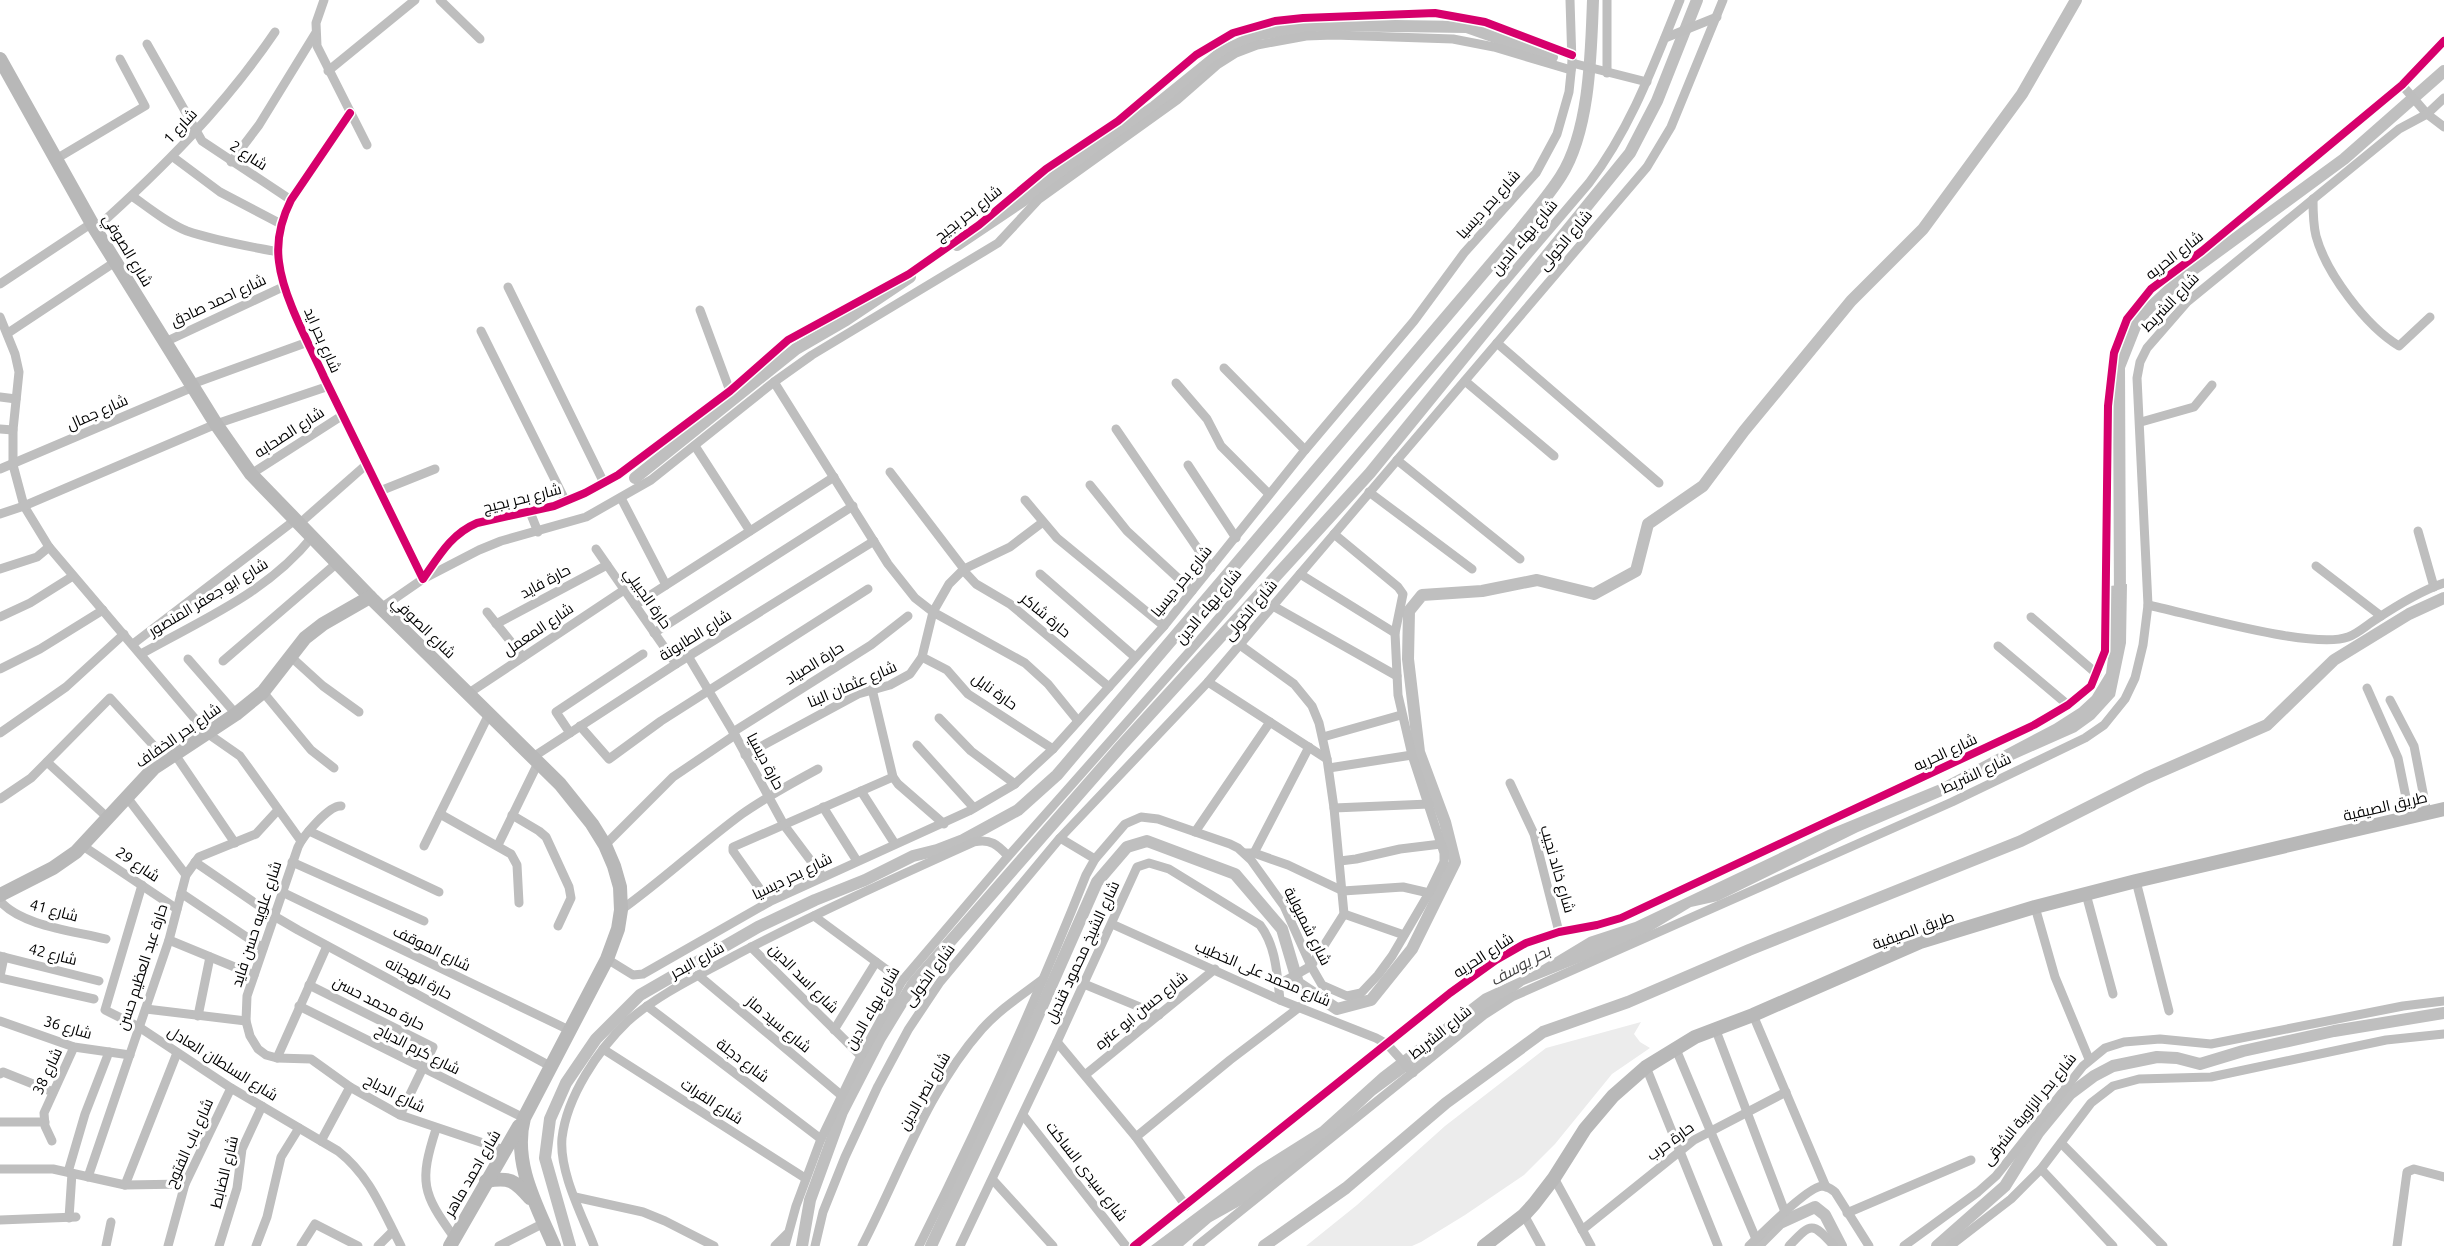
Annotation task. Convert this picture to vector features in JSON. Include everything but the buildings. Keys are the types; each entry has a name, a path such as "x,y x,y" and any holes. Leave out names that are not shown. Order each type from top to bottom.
{"street":[{"path":"324,0 316,22 316,46 368,145"},
{"path":"328,71 415,0"},
{"path":"440,0 480,39"},
{"name":"شارع بحر ديسيا","path":"607,959 633,975 643,974 769,902 944,824 974,808 1016,784 1053,749 1164,626 1305,450 1414,321 1464,253 1536,173 1560,124 1569,92 1572,63 1570,0"},
{"path":"1607,0 1607,73"},
{"name":"شارع بهاء الدين","path":"785,1246 805,1178 821,1139 841,1095 902,981 1008,856 1205,634 1582,192 1616,144 1647,82 1680,0"},
{"name":"شارع الخولى","path":"815,1246 823,1212 845,1157 883,1076 908,1030 940,982 1059,838 1208,682 1240,645 1656,154 1671,127 1723,0"},
{"name":"شارع بحر بجيج","path":"423,579 448,543 467,528 477,523 566,502 618,476 730,391 788,340 909,274 979,225 1046,168 1118,121 1147,99 1196,55 1233,33 1275,21 1436,13 1485,22 1572,63"},
{"path":"1665,38 1717,17"},
{"path":"1275,21 1275,42"},
{"name":"شارع 1","path":"0,284 94,226 132,196 196,132 240,81 275,32"},
{"path":"231,162 266,116 315,34"},
{"name":"شارع بحر بجيج","path":"381,608 423,579 484,548 586,517 666,469 774,382 848,332 998,243 1039,199 1177,100 1217,65 1236,53 1257,45 1334,35 1453,39 1572,63"},
{"name":"شارع الحريه","path":"1134,1246 1450,993 1496,960 1526,943 1560,932 1621,918 2017,733 2068,705 2091,686 2105,651 2107,433 2110,380 2114,353 2127,319 2151,289 2202,251 2402,85 2444,41"},
{"name":"شارع 2","path":"147,44 196,132 210,148 291,200"},
{"name":"شارع الصوفي","path":"0,59 115,262 216,424 251,474 370,597 577,803 605,846 620,887 621,910 618,929 607,959 524,1118 520,1137 521,1157 554,1246"},
{"path":"56,159 146,106 120,59"},
{"path":"1572,63 1647,82"},
{"path":"2402,85 2425,111 2444,127"},
{"name":"شارع الشريط","path":"1197,1246 1412,1071 1484,1015 1512,997 1952,802 2085,738 2112,717 2131,689 2143,645 2148,606 2138,370 2143,355 2152,341 2187,302 2399,129 2444,98"},
{"name":"شارع بحر ايد","path":"350,113 291,200 281,224 278,252 285,286 308,342 423,579"},
{"path":"173,157 220,192 281,224"},
{"path":"132,196 163,218 186,230 232,243 278,252"},
{"path":"2313,199 2315,228 2322,251 2350,299 2363,314 2399,346 2430,317"},
{"path":"8,333 115,262"},
{"name":"شارع احمد صادق","path":"165,342 285,286"},
{"path":"508,287 604,483"},
{"path":"700,310 730,391"},
{"path":"0,317 8,333 19,372 13,430 13,465 24,506 49,548 207,733 240,756 301,841"},
{"path":"481,331 566,502"},
{"name":"شارع جمال","path":"0,469 192,386 308,342"},
{"path":"1497,343 1659,483"},
{"path":"1224,368 1305,450"},
{"path":"1465,381 1554,456"},
{"path":"774,382 888,564 915,598 933,612 1025,663 1048,684 1078,721"},
{"path":"1176,382 1207,419 1221,446 1269,494"},
{"path":"0,514 24,506 216,424 329,386"},
{"path":"2141,422 2194,407 2212,386"},
{"path":"0,397 16,399"},
{"name":"شارع الصحابه","path":"251,474 343,415"},
{"path":"0,429 13,430"},
{"path":"1116,429 1211,568"},
{"path":"695,446 750,531"},
{"path":"1397,460 1520,559"},
{"path":"133,644 297,522 367,464"},
{"path":"1188,465 1236,538"},
{"path":"380,491 435,469"},
{"name":"حارة شاكر","path":"890,472 976,584 1010,604 1108,687"},
{"path":"618,476 624,496 666,585"},
{"path":"635,605 834,477"},
{"path":"1090,485 1127,531 1192,591"},
{"path":"1369,492 1472,569"},
{"path":"1025,500 1056,538 1164,626"},
{"path":"654,633 853,506"},
{"path":"530,512 538,532"},
{"name":"شارع عثمان البنا","path":"745,755 817,714 872,689 901,681 910,674 922,657 933,612 949,584 963,570 1010,547 1043,522"},
{"path":"2418,531 2434,587"},
{"name":"شارع شمبولية","path":"919,1246 1045,977 1086,874 1095,859 1125,824 1141,817 1158,819 1249,853 1284,906 1322,985 1343,994 1357,995 1378,975 1429,893 1444,862 1441,844 1401,715 1395,633 1403,594 1334,534"},
{"name":"شارع ابو جعفر المنصور","path":"141,654 265,583 285,567 312,537"},
{"name":"شارع الطابونة","path":"536,760 580,726 687,656 874,541"},
{"path":"0,569 37,556 49,548"},
{"name":"حارة الجبيلي","path":"596,549 676,664"},
{"path":"223,661 338,563"},
{"name":"حارة فايد","path":"496,624 608,565"},
{"path":"2316,566 2380,616"},
{"path":"1040,574 1135,657"},
{"path":"1300,574 1395,633"},
{"path":"0,617 30,603 73,576"},
{"path":"2148,606 2229,624 2314,639 2348,637 2380,616 2444,583"},
{"path":"580,726 609,759 637,737 868,589"},
{"name":"شارع المعمل","path":"469,693 624,590"},
{"name":"شارع بحر الخفاف","path":"0,895 53,868 83,846 126,796 170,756 236,714 263,692 299,644 314,630 370,597"},
{"path":"1273,606 1397,676"},
{"path":"0,669 40,649 103,610"},
{"path":"486,612 523,657"},
{"name":"حارة الصياد","path":"605,846 672,777 734,733 876,641 908,616"},
{"path":"2031,617 2097,674"},
{"path":"0,733 66,687 124,634"},
{"path":"1240,645 1294,684 1303,693 1319,723 1328,763 1340,861 1344,914 1311,966 1278,985"},
{"path":"1998,646 2068,705"},
{"path":"570,733 556,712 643,654"},
{"path":"290,656 323,686 359,712"},
{"name":"حارة ديسيا","path":"687,656 734,733 783,825 823,877"},
{"name":"حارة نايل","path":"922,657 947,670 968,694 1053,749"},
{"path":"188,659 236,714"},
{"path":"1208,682 1309,747 1328,763 1412,754"},
{"path":"2367,688 2397,753 2410,817"},
{"path":"872,689 893,777 944,824"},
{"path":"263,692 311,750 334,768"},
{"path":"0,800 31,778 110,698 170,756 235,843"},
{"path":"2390,700 2414,746 2427,813"},
{"path":"424,846 489,714"},
{"path":"1323,737 1401,715"},
{"path":"939,718 971,751 1016,784"},
{"path":"1195,832 1270,722"},
{"path":"917,745 974,808"},
{"path":"1309,747 1249,853 1288,865 1343,891 1403,887 1429,893"},
{"path":"498,845 536,760"},
{"path":"46,762 108,818"},
{"path":"621,910 744,813 818,769"},
{"path":"769,902 732,849 893,777"},
{"name":"شارع خالد نجيب","path":"1510,783 1534,834 1560,932"},
{"path":"861,790 895,844"},
{"path":"126,796 186,875"},
{"path":"1334,808 1429,804"},
{"name":"شارع علويه حسن فايد","path":"277,1058 266,1055 258,1049 250,1036 246,1021 247,996 301,841 333,807 341,806"},
{"path":"823,807 857,861"},
{"name":"طريق الصيفية","path":"1484,1246 1524,1215 1554,1179 1573,1147 1599,1112 1646,1067 1675,1047 1715,1028 1753,1015 1920,942 2035,907 2444,809"},
{"name":"حارة عبد العظيم حسن","path":"88,1177 169,940 186,875 195,862 204,855 260,831 278,810"},
{"path":"440,814 507,850 515,859 519,903"},
{"path":"512,815 546,837 569,887 571,898 558,926"},
{"path":"309,831 439,892"},
{"path":"1059,838 1095,859"},
{"name":"شارع البحر","path":"594,1246 575,1197 563,1156 564,1125 585,1078 603,1049 629,1021 647,1006 698,975 751,947 974,842 987,840 994,842 1008,856"},
{"path":"1340,861 1356,860 1400,849 1441,844"},
{"name":"شارع 29","path":"83,846 177,909"},
{"name":"حارة الهجانه","path":"195,862 274,916 550,1066"},
{"path":"292,862 424,921"},
{"name":"شارع الشيخ محمود قنديل","path":"960,1246 1058,1042 1137,867 1149,863 1169,869 1260,926 1268,936 1280,1000"},
{"path":"2136,881 2169,1011"},
{"name":"شارع السلطان العادل","path":"142,885 104,1008 106,1012 139,1027 231,1088 352,1162 363,1174 402,1246"},
{"name":"شارع الموقف","path":"282,892 569,1030"},
{"path":"181,893 263,948"},
{"path":"2086,894 2113,994"},
{"name":"شارع 41","path":"0,901 8,910 22,918 106,939"},
{"path":"2035,907 2055,976 2090,1059"},
{"path":"1344,914 1404,935"},
{"path":"814,916 902,981"},
{"name":"شارع محمد على الخطيب","path":"1112,924 1280,1000 1365,1032 1387,1044 1412,1071"},
{"path":"169,940 254,975"},
{"path":"277,1058 327,946"},
{"name":"شارع اسد الدين","path":"751,947 861,1056"},
{"path":"2,956 0,977 94,999"},
{"name":"شارع 42","path":"2,956 99,981"},
{"path":"198,1016 210,957"},
{"path":"834,1030 876,962"},
{"name":"شارع حسن ابو عتره","path":"1085,1075 1215,969"},
{"name":"شارع سيد ماز","path":"698,975 841,1095"},
{"name":"شارع نصر الدين","path":"862,1246 917,1131 961,1055 997,1014 1045,977"},
{"path":"1084,984 1159,1015"},
{"name":"حارة محمد حسن","path":"309,985 433,1047 424,1068"},
{"name":"شارع بحر الزاوية الشرقى","path":"1904,1246 1996,1176 2090,1059 2105,1048 2124,1042 2167,1040 2211,1044 2403,1006 2444,1001"},
{"name":"شارع كرم الدباح","path":"299,1006 524,1118"},
{"name":"شارع دجلة","path":"647,1006 821,1139"},
{"path":"1136,1137 1230,1060 1301,1006"},
{"path":"146,1009 246,1021"},
{"path":"1753,1015 1826,1187 1835,1192 1869,1246"},
{"name":"شارع 36","path":"0,1022 74,1047 130,1055"},
{"path":"1715,1028 1785,1212"},
{"path":"1950,1246 2011,1199 2041,1169 2097,1097 2121,1083 2139,1079 2211,1077 2386,1040 2444,1034"},
{"path":"1058,1042 1136,1137 1186,1206"},
{"name":"شارع 38","path":"45,1122 46,1109 74,1047"},
{"path":"1675,1047 1710,1131 1752,1243 1785,1212 1815,1189 1826,1187"},
{"name":"شارع الفرات","path":"603,1049 805,1178"},
{"path":"0,1220 72,1217 70,1172 85,1114 109,1052"},
{"path":"125,1185 177,1053"},
{"name":"شارع الدباح","path":"277,1058 311,1059 350,1087 400,1115 504,1150"},
{"path":"1646,1067 1718,1246"},
{"path":"400,1115 424,1068"},
{"path":"0,1074 3,1072 53,1092"},
{"path":"321,1141 350,1087"},
{"name":"شارع باب الفتوح","path":"168,1246 185,1184 231,1088"},
{"name":"حارة حرب","path":"1582,1230 1680,1150 1710,1131 1786,1092"},
{"name":"شارع الضابط","path":"219,1246 237,1188 242,1149 262,1106"},
{"name":"شارع سيدى الساكت","path":"1023,1115 1126,1246"},
{"name":"شارع احمد ماهر","path":"452,1242 524,1118"},
{"path":"0,1122 45,1122 52,1141"},
{"path":"256,1246 267,1217 281,1157 299,1128"},
{"path":"436,1129 425,1166 426,1187 435,1211 452,1242"},
{"path":"2061,1143 2163,1246"},
{"path":"1847,1213 1971,1160"},
{"path":"0,1169 53,1169 125,1185 185,1184"},
{"path":"2041,1169 2113,1246"},
{"path":"2397,1246 2407,1172 2414,1169 2444,1177"},
{"path":"486,1181 506,1179 513,1181 537,1205"},
{"path":"1554,1179 1591,1246"},
{"path":"993,1180 1053,1246"},
{"path":"575,1197 643,1212 714,1246"},
{"path":"1524,1215 1541,1246"},
{"path":"106,1246 111,1222"},
{"path":"499,1246 544,1223"},
{"path":"301,1246 315,1224 358,1246"},
{"path":"1790,1246 1806,1229 1812,1227 1819,1229 1834,1246"},
{"path":"378,1246 393,1231"},
{"path":"775,1246 787,1234"}],"shaded area":[{"path":"2127,584 2126,643 2115,696 2094,719 2076,732 1997,767 1947,794 1858,832 1718,901 1691,907 1638,939 1524,985 1375,1095 1320,1146 1254,1198 1211,1222 1183,1246 1151,1246 1258,1166 1320,1127 1380,1073 1483,994 1531,972 1589,937 1635,922 1828,830 1940,784 2054,724 2079,708 2092,696 2106,673 2110,643 2110,586"},
{"path":"1641,1022 1634,1034 1640,1042 1650,1048 1612,1074 1555,1144 1524,1175 1465,1215 1412,1246 1306,1246 1357,1205 1445,1126 1546,1048"}],"waterway":[{"path":"570,1246 545,1158 550,1119 566,1083 596,1039 640,995 758,927 865,880 913,856 963,840 1018,810 1057,775 1519,231 1561,176 1571,157 1583,114 1590,67 1593,0"},
{"path":"802,1246 810,1200 842,1112 880,1038 913,984 1121,746 1370,473 1630,153 1657,101 1697,0"},
{"path":"931,1246 1029,1036 1097,882 1127,847 1147,841 1235,874 1282,929 1298,983 1337,1009 1371,1000 1412,949 1455,862 1445,822 1419,752 1408,659 1409,611 1422,595 1482,591 1537,580 1594,594 1636,571 1648,524 1703,486 1744,431 1851,301 1923,229 2022,94 2076,0"},
{"path":"957,245 1154,107 1222,52 1260,34 1321,25 1467,27 1552,57"},
{"name":"بحر يوسف","path":"2120,602 2119,367 2138,319 2183,277 2344,159 2444,71"},
{"path":"635,478 796,349 846,320 910,277"},
{"path":"1264,1246 1346,1188 1446,1103 1543,1032 1628,1002 1749,950 2021,841 2146,778 2267,725 2334,660 2409,614 2444,598"},
{"path":"1937,1246 2005,1186 2038,1133 2070,1094 2094,1076 2113,1066 2157,1057 2177,1058 2200,1064 2243,1051 2334,1031 2444,1013"},
{"path":"1757,1246 1780,1223 1815,1207 1825,1215 1841,1246"}],"cycle path":[{"path":"350,113 291,200 284,215 278,246 281,276 304,335 423,579 446,546 460,533 477,523 554,506 585,493 618,475 730,391 788,340 909,274 979,225 1046,169 1118,121 1196,55 1233,33 1275,21 1303,18 1435,13 1485,22 1572,55"},
{"path":"1134,1246 1450,993 1496,960 1526,943 1559,932 1621,918 2034,725 2068,705 2091,686 2105,651 2108,406 2114,353 2127,319 2151,289 2202,251 2402,85 2444,41"}]}
